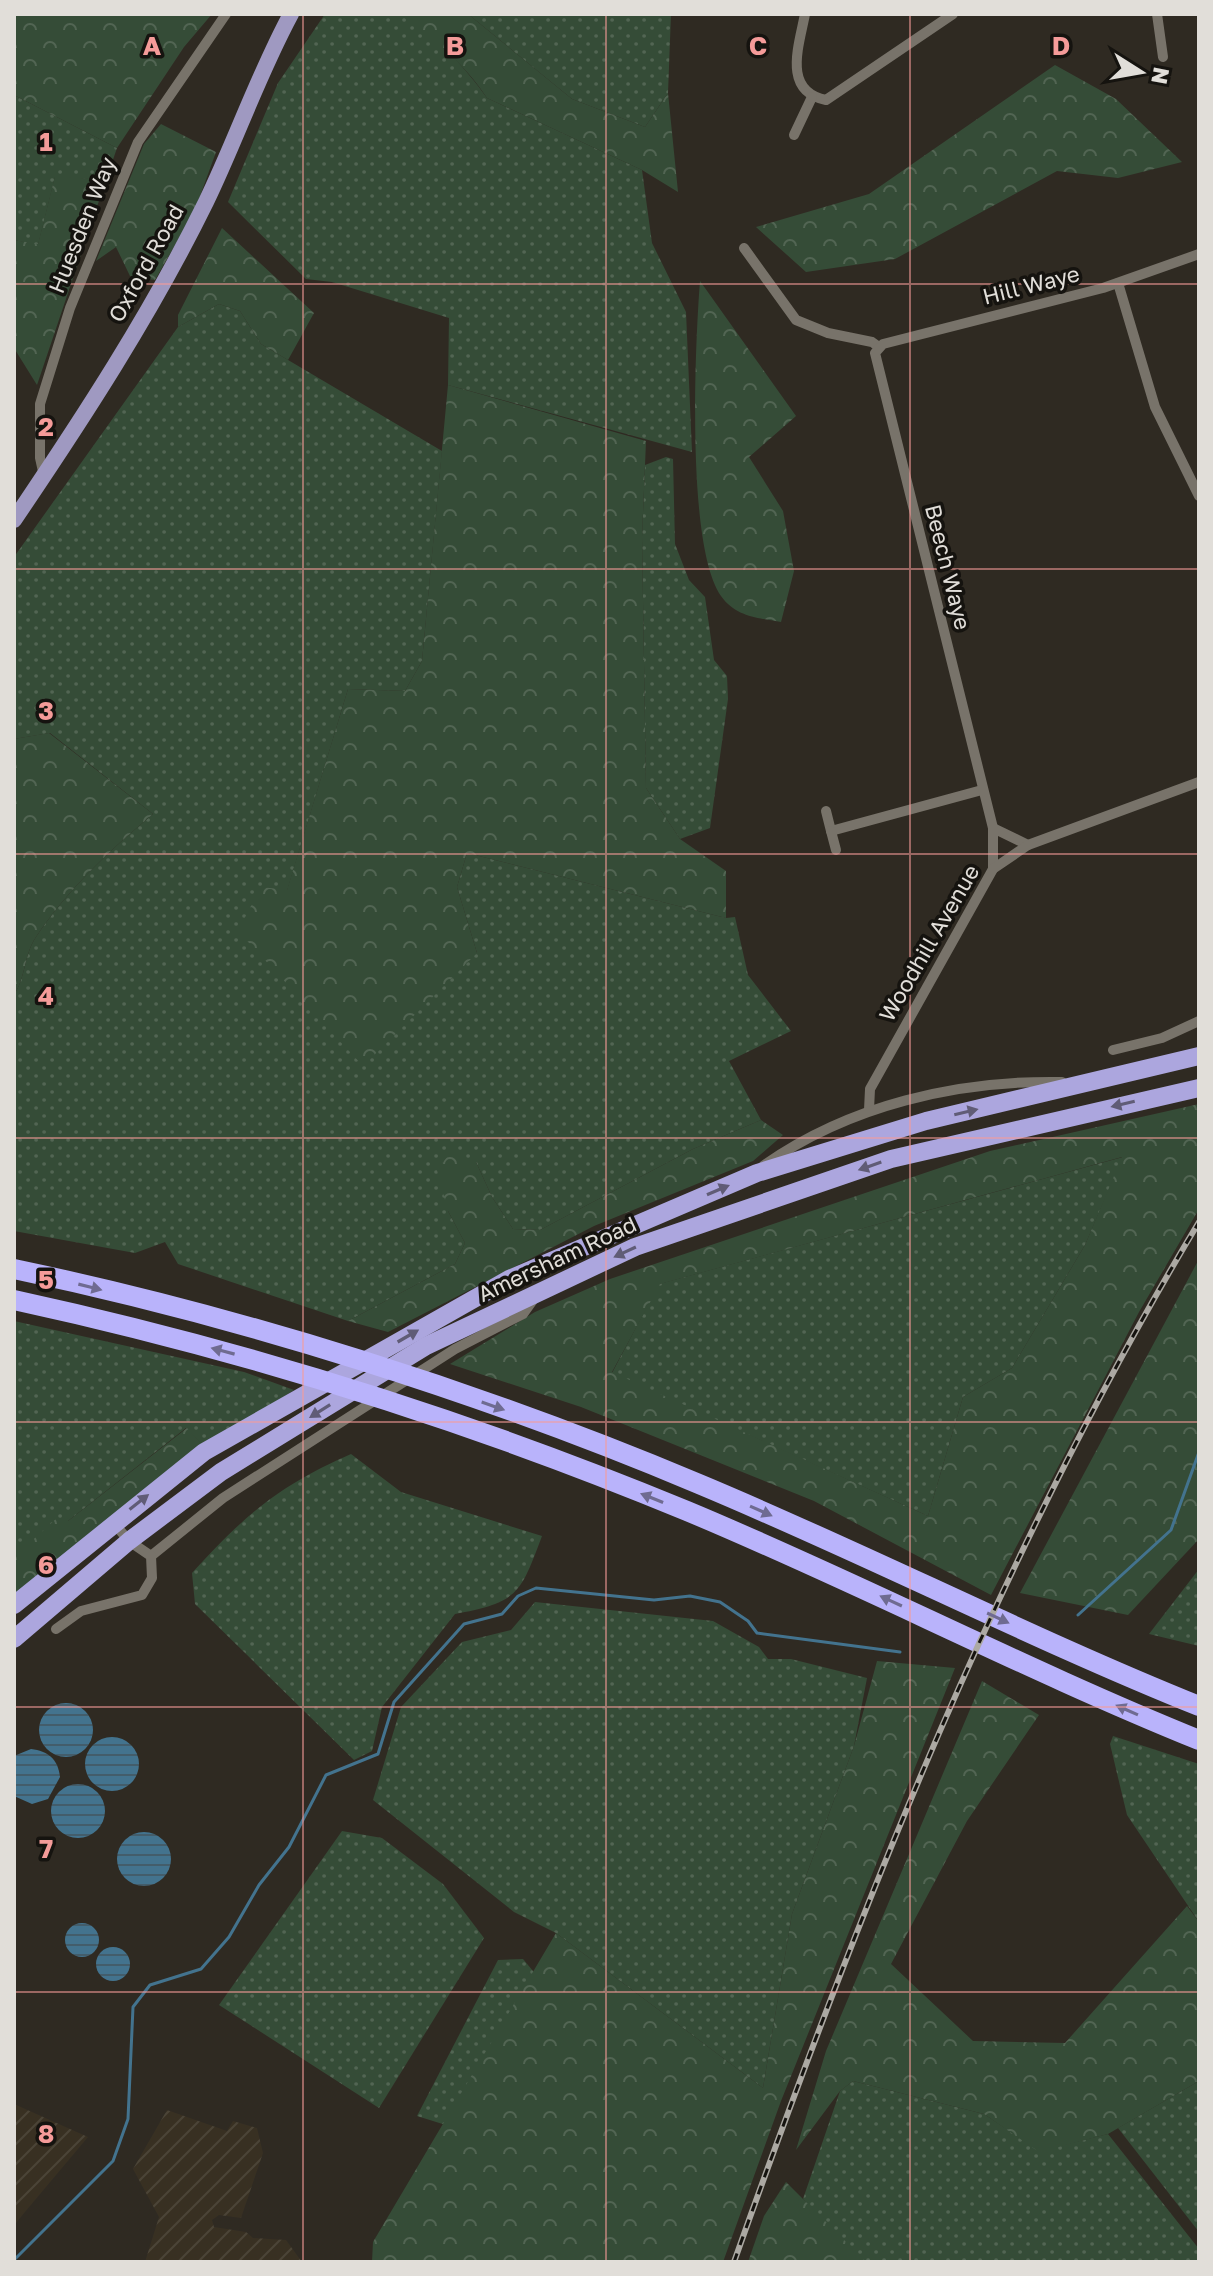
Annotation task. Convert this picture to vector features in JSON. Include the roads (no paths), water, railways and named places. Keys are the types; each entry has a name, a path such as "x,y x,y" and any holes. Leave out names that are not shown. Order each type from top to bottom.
{"highway":[{"path":"14,1605 113,1522 204,1452 509,1279 757,1173 926,1121 1199,1056"},
{"name":"Amersham Road","path":"14,1639 129,1541 221,1472 426,1346 635,1247 891,1159 1199,1088"},
{"path":"14,1269 331,1352 554,1428 697,1483 1199,1706"},
{"path":"14,1300 298,1372 388,1400 685,1510 838,1577 1062,1682 1199,1740"}],"main road":[{"name":"Oxford Road","path":"14,520 81,421 169,272 206,201 291,14"}],"street":[{"name":"Huesden Way","path":"44,476 40,458 40,404 70,308 138,142 226,14"},
{"path":"805,14 796,68 798,81 812,97 826,100 953,14"},
{"path":"1157,14 1163,57"},
{"path":"794,135 812,97"},
{"path":"744,248 796,320 828,333 872,342 877,350"},
{"name":"Hill Waye","path":"877,350 1118,283 1199,254"},
{"path":"1118,283 1155,407 1199,496"},
{"name":"Beech Waye","path":"877,350 993,828 993,869"},
{"name":"Woodhill Avenue","path":"869,1110 870,1089 993,869 1028,845 1199,782"},
{"path":"831,831 982,790"},
{"path":"826,811 836,850"},
{"path":"993,828 1028,845"},
{"path":"1113,1050 1162,1038 1199,1021"},
{"path":"757,1173 793,1145 869,1110 1020,1081 1091,1083"},
{"path":"151,1556 223,1498 455,1349 523,1314 538,1293"},
{"path":"113,1522 129,1541 151,1556"},
{"path":"56,1629 81,1611 142,1595 152,1578 151,1556"}],"water":[{"path":"66,1703 85,1711 93,1730 85,1749 66,1757 47,1749 39,1730 47,1711"},
{"path":"112,1737 131,1745 139,1764 131,1783 112,1791 93,1783 85,1764 93,1745"},
{"path":"31,1749 51,1757 60,1777 48,1799 32,1804 14,1796 14,1756"},
{"path":"78,1784 97,1792 105,1811 97,1830 78,1838 59,1830 51,1811 59,1792"},
{"path":"144,1832 163,1840 171,1859 163,1878 144,1886 125,1878 117,1859 125,1840"},
{"path":"82,1923 94,1928 99,1940 94,1952 82,1957 70,1952 65,1940 70,1928"},
{"path":"113,1947 125,1952 130,1964 125,1976 113,1981 101,1976 96,1964 101,1952"}],"waterway":[{"path":"1078,1615 1171,1530 1199,1452"},
{"path":"14,2260 113,2161 128,2119 133,2007 150,1985 201,1969 229,1937 259,1885 289,1847 326,1775 378,1754 394,1702 464,1624 502,1614 518,1596 536,1588 654,1600 690,1596 720,1602 748,1621 757,1633 900,1652"}],"railway":[{"path":"734,2262 833,1994 940,1730 1061,1472 1199,1222"}]}
